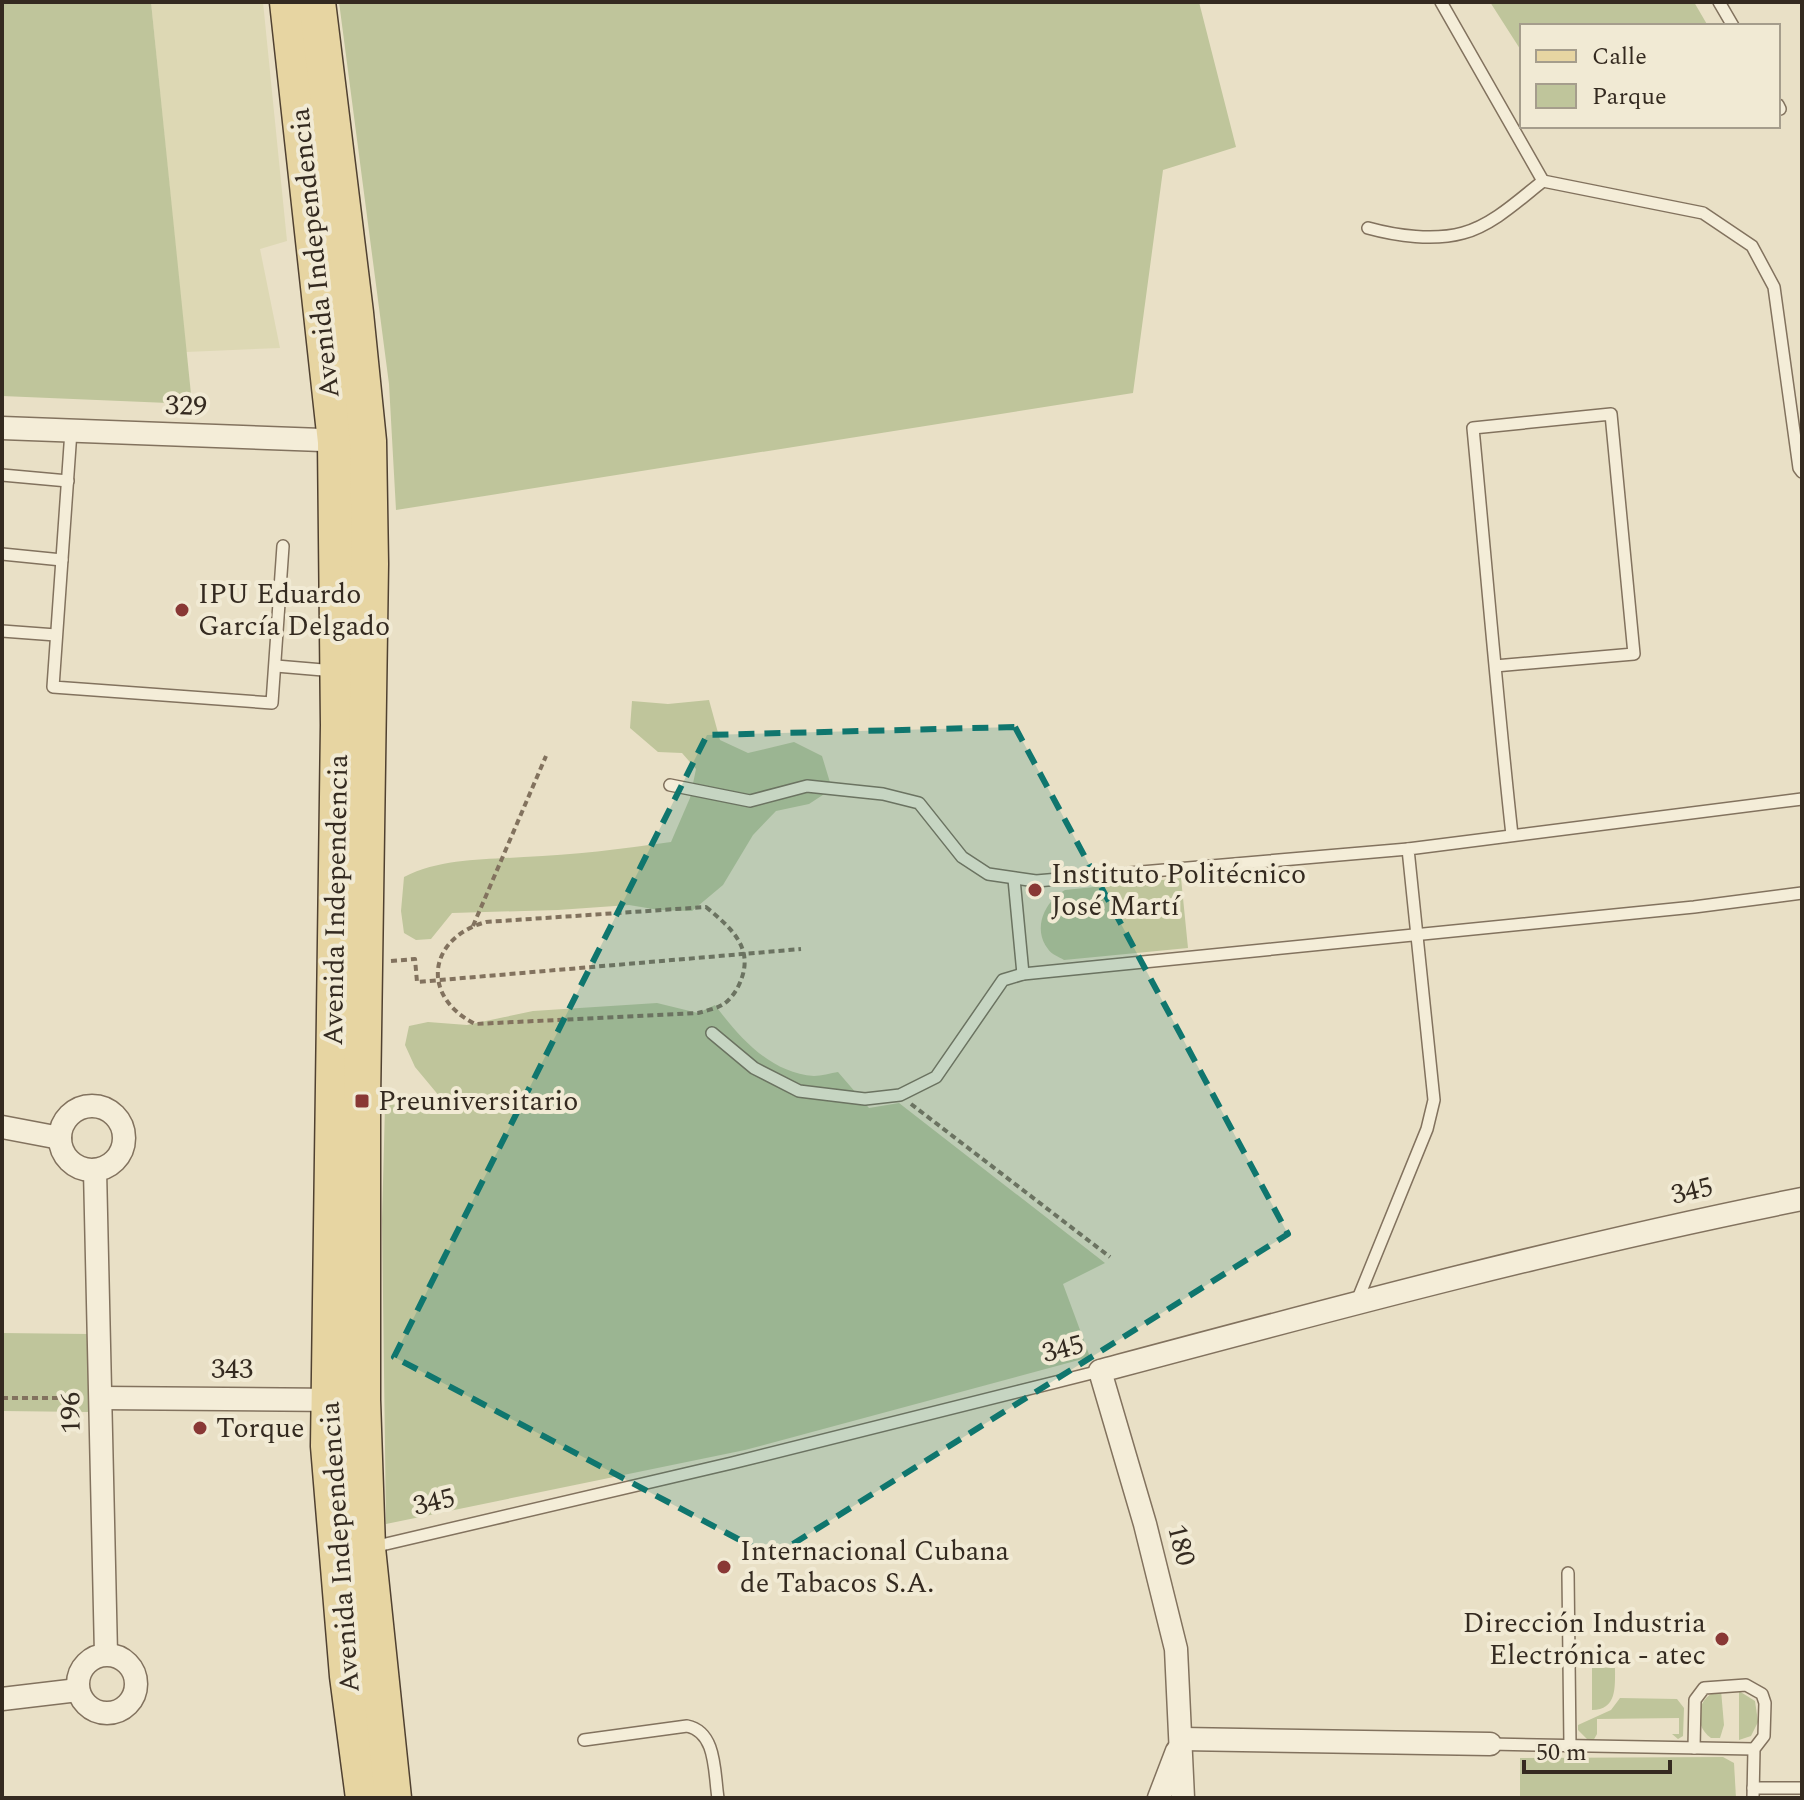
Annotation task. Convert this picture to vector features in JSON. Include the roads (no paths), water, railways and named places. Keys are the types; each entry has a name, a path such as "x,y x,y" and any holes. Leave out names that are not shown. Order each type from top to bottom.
{"main road":[{"name":"Avenida Independencia","path":"288,2 370,564 362,1101 346,1400"},
{"name":"Avenida Independencia","path":"317,2 355,313 352,441 339,671 346,1400 352,1551 348,1676 364,1798"},
{"name":"Avenida Independencia","path":"352,1551 393,1798"}],"street":[{"name":"329","path":"2,428 352,441"},
{"path":"94,1107 114,1115 123,1133 120,1153 105,1167 95,1170 84,1169 67,1158 60,1138 66,1119 74,1112 94,1107"},
{"path":"2,1127 60,1138"},
{"name":"196","path":"95,1170 106,1654"},
{"name":"345","path":"1100,1371 1357,1302 1722,1215 1802,1199"},
{"name":"180","path":"1100,1371 1145,1524 1176,1649 1183,1798"},
{"name":"343","path":"101,1398 346,1400"},
{"path":"106,1654 121,1657 135,1673 137,1683 131,1702 123,1709 104,1713 88,1706 78,1690 77,1681 84,1664 91,1658 106,1654"},
{"path":"2,1699 78,1690"},
{"path":"1182,1739 1490,1744"},
{"name":"180","path":"1159,1798 1182,1739"}],"lane":[{"path":"1441,2 1543,181 1703,213 1752,246 1774,287 1802,472"},
{"path":"1719,2 1732,24"},
{"path":"1368,228 1392,234 1440,236 1465,233 1498,216 1543,181"},
{"path":"1495,666 1634,654 1611,414 1473,428 1495,666 1512,835"},
{"path":"71,431 53,687 272,703 283,546"},
{"path":"2,475 68,481"},
{"path":"2,554 62,560"},
{"path":"2,631 56,635"},
{"path":"276,666 339,671"},
{"path":"670,785 750,801 807,786 883,794 919,803 962,857 988,874 1056,881 1408,849 1802,799"},
{"path":"1357,1302 1427,1129 1434,1100 1408,849"},
{"path":"1014,879 1023,974"},
{"path":"712,1033 754,1068 799,1091 865,1099 900,1095 936,1077 1003,980 1023,974 1694,907 1802,893"},
{"name":"345","path":"352,1551 732,1463 1100,1371"},
{"path":"1568,1573 1570,1746"},
{"path":"1694,1748 1695,1700 1699,1693 1711,1685 1746,1685 1762,1694 1765,1703 1764,1736 1754,1749 1753,1793 1802,1788"},
{"path":"584,1740 696,1727 710,1744 718,1798"},
{"path":"1490,1744 1754,1749"}],"place":[{"name":"IPU Eduardo García Delgado","path":"182,610"},
{"name":"Instituto Politécnico José Martí","path":"1035,890"},
{"name":"Preuniversitario","path":"362,1101"},
{"name":"Torque","path":"200,1428"},
{"name":"Internacional Cubana de Tabacos S.A.","path":"724,1567"},
{"name":"Dirección Industria Electrónica - atec","path":"1722,1639"}]}
